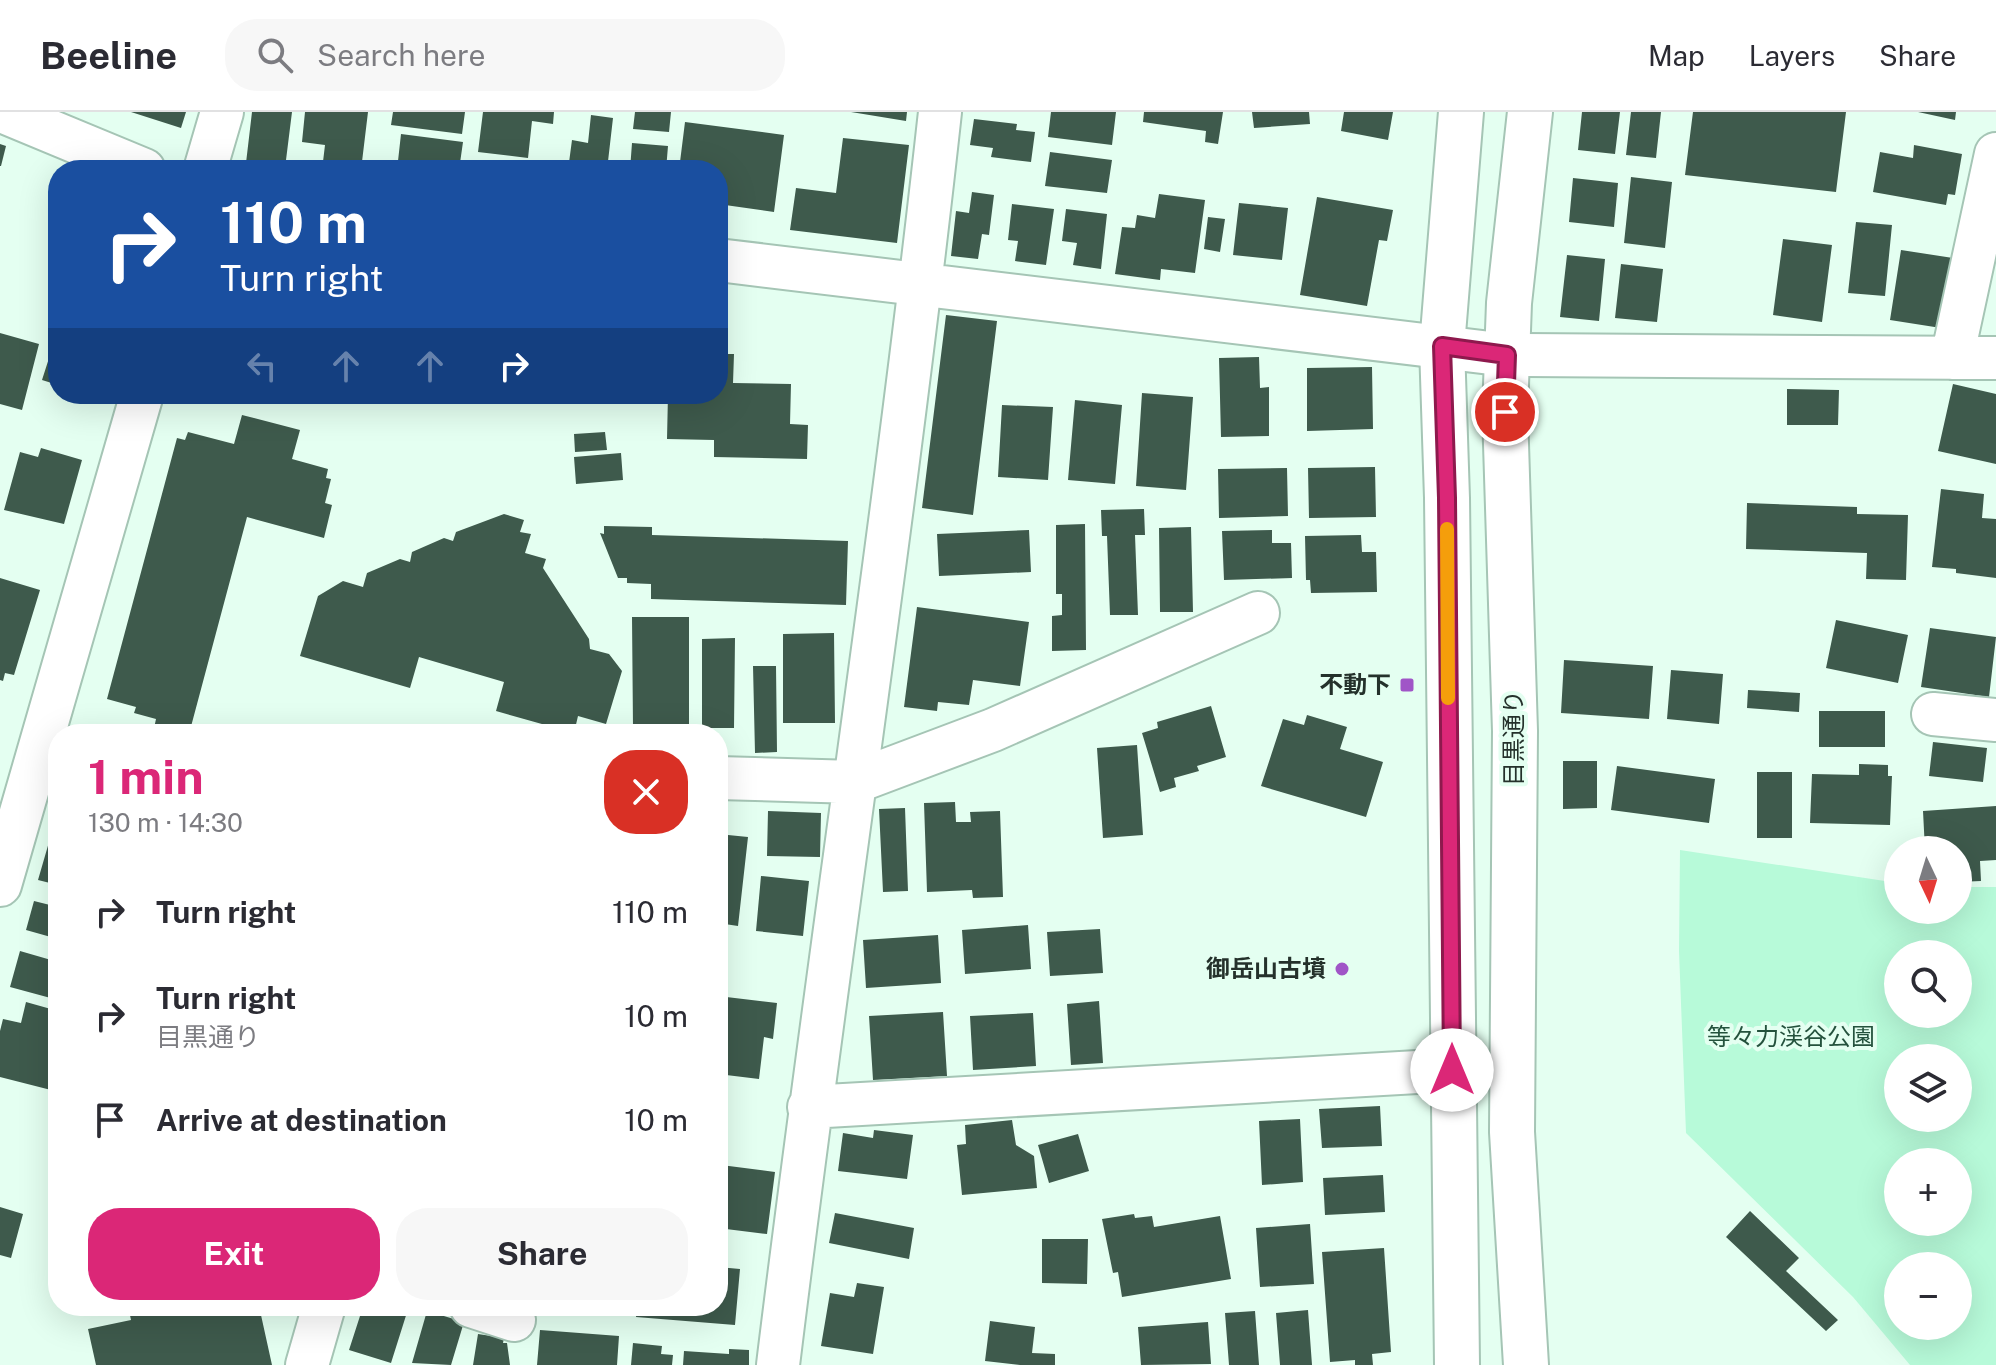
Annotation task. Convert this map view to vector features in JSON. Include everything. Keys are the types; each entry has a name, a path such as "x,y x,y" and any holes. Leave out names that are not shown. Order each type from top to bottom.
{"main road":[{"path":"1457,1365 1447,498 1442,346 1461,112"},
{"name":"目黒通り","path":"1526,1365 1512,1132 1515,731 1505,412 1519,194 1530,112"}],"street":[{"path":"4,112 120,160"},
{"path":"208,160 222,112"},
{"path":"778,1365 809,1107 921,286 940,112"},
{"path":"1952,358 1996,154"},
{"path":"728,261 1507,355 1996,358"},
{"path":"0,885 11,805 139,404"},
{"path":"728,778 855,782 993,730 1258,613"},
{"path":"1933,714 1996,720"},
{"path":"809,1107 1452,1070"},
{"path":"307,1365 321,1316"},
{"path":"502,1316 514,1320"}],"green space":[{"name":"等々力渓谷公園","path":"1680,850 1884,881 1884,924 1972,924 1972,887 1996,887 1996,1365 1910,1365 1889,1340 1972,1340 1972,1252 1884,1252 1884,1334 1853,1297 1686,1133 1679,951"}],"building":[{"path":"131,112 186,112 181,128"},
{"path":"252,112 292,112 286,160 246,160"},
{"path":"305,112 368,112 362,160 323,160 325,145 302,142"},
{"path":"393,112 465,112 462,134 391,125"},
{"path":"483,112 554,112 553,124 532,121 528,158 478,152"},
{"path":"635,112 671,112 669,132 633,129"},
{"path":"851,112 907,112 906,121"},
{"path":"1051,112 1116,112 1112,145 1048,137"},
{"path":"1144,112 1223,112 1218,144 1205,142 1206,131 1143,122"},
{"path":"1252,112 1309,112 1310,124 1254,128"},
{"path":"1344,112 1393,112 1388,140 1341,131"},
{"path":"1582,112 1620,112 1615,154 1578,150"},
{"path":"1631,112 1661,112 1656,158 1626,155"},
{"path":"1693,112 1846,112 1836,192 1685,175"},
{"path":"1918,112 1956,112 1955,120"},
{"path":"591,115 613,118 608,160 569,160 572,140 588,143"},
{"path":"974,119 1017,124 1016,130 1035,132 1031,162 991,157 993,148 970,145"},
{"path":"685,122 784,135 774,212 728,205 728,160 680,160"},
{"path":"401,134 463,142 460,160 398,160"},
{"path":"843,138 909,145 897,243 790,230 796,188 836,193"},
{"path":"632,143 668,146 667,160 631,160"},
{"path":"0,144 6,146 1,166 0,166"},
{"path":"1914,145 1962,154 1955,195 1948,194 1946,205 1873,192 1880,152 1913,158"},
{"path":"1050,152 1112,160 1107,193 1045,186"},
{"path":"1631,177 1672,182 1665,248 1624,243"},
{"path":"1573,178 1618,183 1614,227 1569,222"},
{"path":"972,192 994,195 989,235 982,234 978,259 951,256 956,211 969,213"},
{"path":"1159,194 1205,200 1195,273 1161,269 1160,280 1115,274 1122,227 1135,228 1137,215 1155,218"},
{"path":"1317,197 1393,210 1387,241 1379,240 1367,306 1300,295"},
{"path":"1239,203 1288,208 1282,260 1233,255"},
{"path":"1012,204 1054,209 1046,265 1015,261 1018,241 1008,240"},
{"path":"1066,209 1107,214 1101,269 1073,265 1077,243 1062,241"},
{"path":"1208,217 1225,219 1220,252 1204,249"},
{"path":"1856,222 1892,225 1885,296 1848,293"},
{"path":"1783,239 1832,245 1822,322 1773,315"},
{"path":"1901,250 1953,258 1941,328 1890,320"},
{"path":"1567,255 1605,259 1599,321 1560,317"},
{"path":"1621,264 1663,269 1657,322 1615,318"},
{"path":"946,315 997,321 973,515 922,508"},
{"path":"0,333 39,344 22,410 0,404"},
{"path":"728,354 734,354 733,383 791,384 790,424 808,425 807,459 714,457 714,440 667,439 668,404 728,404"},
{"path":"1259,357 1260,388 1269,387 1269,436 1221,437 1219,358"},
{"path":"48,361 48,382 42,380"},
{"path":"1372,367 1373,429 1307,431 1307,368"},
{"path":"1953,384 1996,394 1996,464 1938,451"},
{"path":"1787,389 1839,390 1838,425 1787,425"},
{"path":"1142,393 1193,397 1186,490 1136,486"},
{"path":"1075,400 1122,405 1115,484 1068,480"},
{"path":"1002,405 1053,407 1048,480 998,477"},
{"path":"242,415 300,430 292,459 328,469 326,478 331,479 325,503 332,505 324,538 247,517 192,724 155,724 156,719 134,713 136,707 107,699 177,438 185,440 188,432 234,444"},
{"path":"605,432 607,450 575,452 574,434"},
{"path":"41,448 82,460 64,524 4,510 20,452 38,457"},
{"path":"621,453 623,480 576,484 574,457"},
{"path":"1375,467 1376,517 1309,518 1308,468"},
{"path":"1287,468 1288,516 1219,518 1218,469"},
{"path":"1941,489 1984,494 1982,518 1996,519 1996,578 1932,567"},
{"path":"1747,503 1857,507 1857,514 1908,515 1906,580 1866,579 1867,553 1746,549"},
{"path":"1144,509 1145,535 1135,535 1138,615 1110,615 1107,536 1102,536 1101,510"},
{"path":"504,514 524,520 520,532 531,534 525,553 546,559 543,568 589,639 590,649 609,654 622,671 606,724 578,716 576,724 542,724 496,711 504,682 419,657 410,688 300,656 318,596 343,581 363,587 367,573 400,559 410,562 412,552 444,538 453,541 456,532"},
{"path":"1085,524 1086,650 1052,651 1052,616 1062,615 1062,594 1056,594 1056,525"},
{"path":"604,526 652,527 652,535 848,541 846,605 651,599 651,584 627,583 627,578 618,578 600,533 604,534"},
{"path":"1191,527 1193,612 1160,612 1159,528"},
{"path":"1029,530 1031,572 939,576 937,534"},
{"path":"1272,530 1272,543 1291,543 1292,578 1224,580 1222,531"},
{"path":"1361,535 1362,552 1376,552 1377,592 1311,593 1310,580 1306,580 1305,536"},
{"path":"0,578 40,590 14,675 5,673 3,681 0,680"},
{"path":"917,607 1029,622 1020,686 973,680 969,705 938,702 937,711 904,707"},
{"path":"632,617 689,617 689,724 633,724"},
{"path":"1836,620 1908,635 1898,683 1826,668"},
{"path":"1930,628 1996,637 1989,697 1921,687"},
{"path":"834,633 835,723 783,723 783,634"},
{"path":"735,638 734,728 728,728 728,724 702,724 702,639"},
{"path":"1564,660 1653,666 1649,719 1561,713"},
{"path":"753,666 776,666 777,752 755,753"},
{"path":"1671,670 1723,674 1719,724 1667,719"},
{"path":"1748,690 1800,693 1799,712 1747,708"},
{"path":"1211,706 1226,757 1197,766 1199,771 1174,778 1176,787 1160,792 1142,733 1158,728 1157,722"},
{"path":"1819,711 1885,711 1885,747 1819,747"},
{"path":"1307,715 1347,727 1340,749 1383,762 1366,817 1261,786 1283,719 1304,725"},
{"path":"1933,742 1987,748 1983,782 1929,776"},
{"path":"1137,745 1143,835 1103,838 1097,748"},
{"path":"1563,761 1597,761 1597,808 1563,809"},
{"path":"1859,764 1888,765 1888,776 1892,776 1890,825 1810,823 1812,774 1859,775"},
{"path":"1617,766 1715,779 1709,823 1611,810"},
{"path":"1757,772 1792,772 1792,838 1757,838"},
{"path":"955,802 956,822 971,822 970,812 1000,811 1003,897 973,898 972,890 927,892 924,803"},
{"path":"1996,806 1996,860 1980,861 1981,881 1972,881 1972,836 1924,836 1923,811"},
{"path":"905,808 908,891 883,892 879,809"},
{"path":"768,811 821,813 820,857 767,856"},
{"path":"728,835 748,837 738,926 728,924"},
{"path":"48,846 48,882 38,880"},
{"path":"761,876 809,881 803,936 756,931"},
{"path":"34,901 48,904 48,936 26,930"},
{"path":"1028,925 1031,969 965,974 962,930"},
{"path":"1100,929 1103,973 1050,976 1047,932"},
{"path":"938,935 941,983 866,988 863,940"},
{"path":"20,951 48,959 48,997 10,987"},
{"path":"728,997 777,1003 773,1039 764,1037 759,1079 728,1075"},
{"path":"1099,1001 1103,1063 1071,1065 1067,1004"},
{"path":"26,1002 48,1008 48,1089 0,1077 3,1019 21,1023"},
{"path":"943,1012 947,1076 873,1080 869,1016"},
{"path":"1033,1013 1036,1066 973,1070 970,1016"},
{"path":"1380,1106 1382,1146 1322,1148 1319,1109"},
{"path":"1300,1119 1303,1182 1262,1185 1259,1121"},
{"path":"1012,1120 1016,1145 1034,1156 1037,1188 962,1195 957,1145 966,1144 965,1125"},
{"path":"874,1130 913,1135 907,1179 838,1171 843,1133 873,1138"},
{"path":"1078,1134 1089,1171 1049,1183 1038,1145"},
{"path":"728,1166 775,1172 767,1234 728,1229"},
{"path":"1383,1175 1385,1212 1325,1215 1323,1178"},
{"path":"0,1207 23,1214 11,1258 0,1255"},
{"path":"1750,1211 1799,1258 1786,1271 1838,1320 1826,1331 1726,1237"},
{"path":"835,1213 914,1228 909,1259 829,1243"},
{"path":"1134,1214 1135,1218 1152,1216 1154,1227 1220,1216 1231,1279 1122,1297 1118,1272 1113,1273 1102,1219"},
{"path":"1310,1224 1314,1284 1260,1287 1256,1228"},
{"path":"1042,1239 1088,1239 1087,1284 1042,1283"},
{"path":"1384,1248 1391,1352 1372,1354 1373,1365 1355,1365 1355,1360 1330,1362 1322,1252"},
{"path":"728,1268 740,1269 735,1325 636,1317 728,1316"},
{"path":"857,1283 884,1287 873,1354 821,1346 830,1293 854,1297"},
{"path":"1308,1310 1312,1365 1280,1365 1276,1313"},
{"path":"1255,1311 1259,1365 1229,1365 1225,1313"},
{"path":"130,1316 261,1316 272,1365 96,1365 88,1329 131,1320"},
{"path":"360,1316 406,1316 391,1363 349,1350"},
{"path":"426,1316 444,1316 464,1322 451,1365 412,1363"},
{"path":"990,1321 1035,1327 1032,1353 1055,1354 1055,1365 985,1361"},
{"path":"1208,1322 1211,1364 1141,1365 1138,1327"},
{"path":"540,1330 619,1336 617,1365 537,1365"},
{"path":"478,1334 504,1338 510,1365 473,1365"},
{"path":"633,1343 662,1346 661,1354 673,1355 672,1365 631,1365"},
{"path":"729,1349 749,1350 749,1365 683,1365 684,1351 729,1354"}],"slow traffic":[{"path":"1447,529 1448,698"}],"place":[{"name":"不動下","path":"1407,685"},
{"name":"御岳山古墳","path":"1342,969"}],"route":[{"path":"1452,1070 1447,498 1442,346 1507,355 1505,412"}]}
